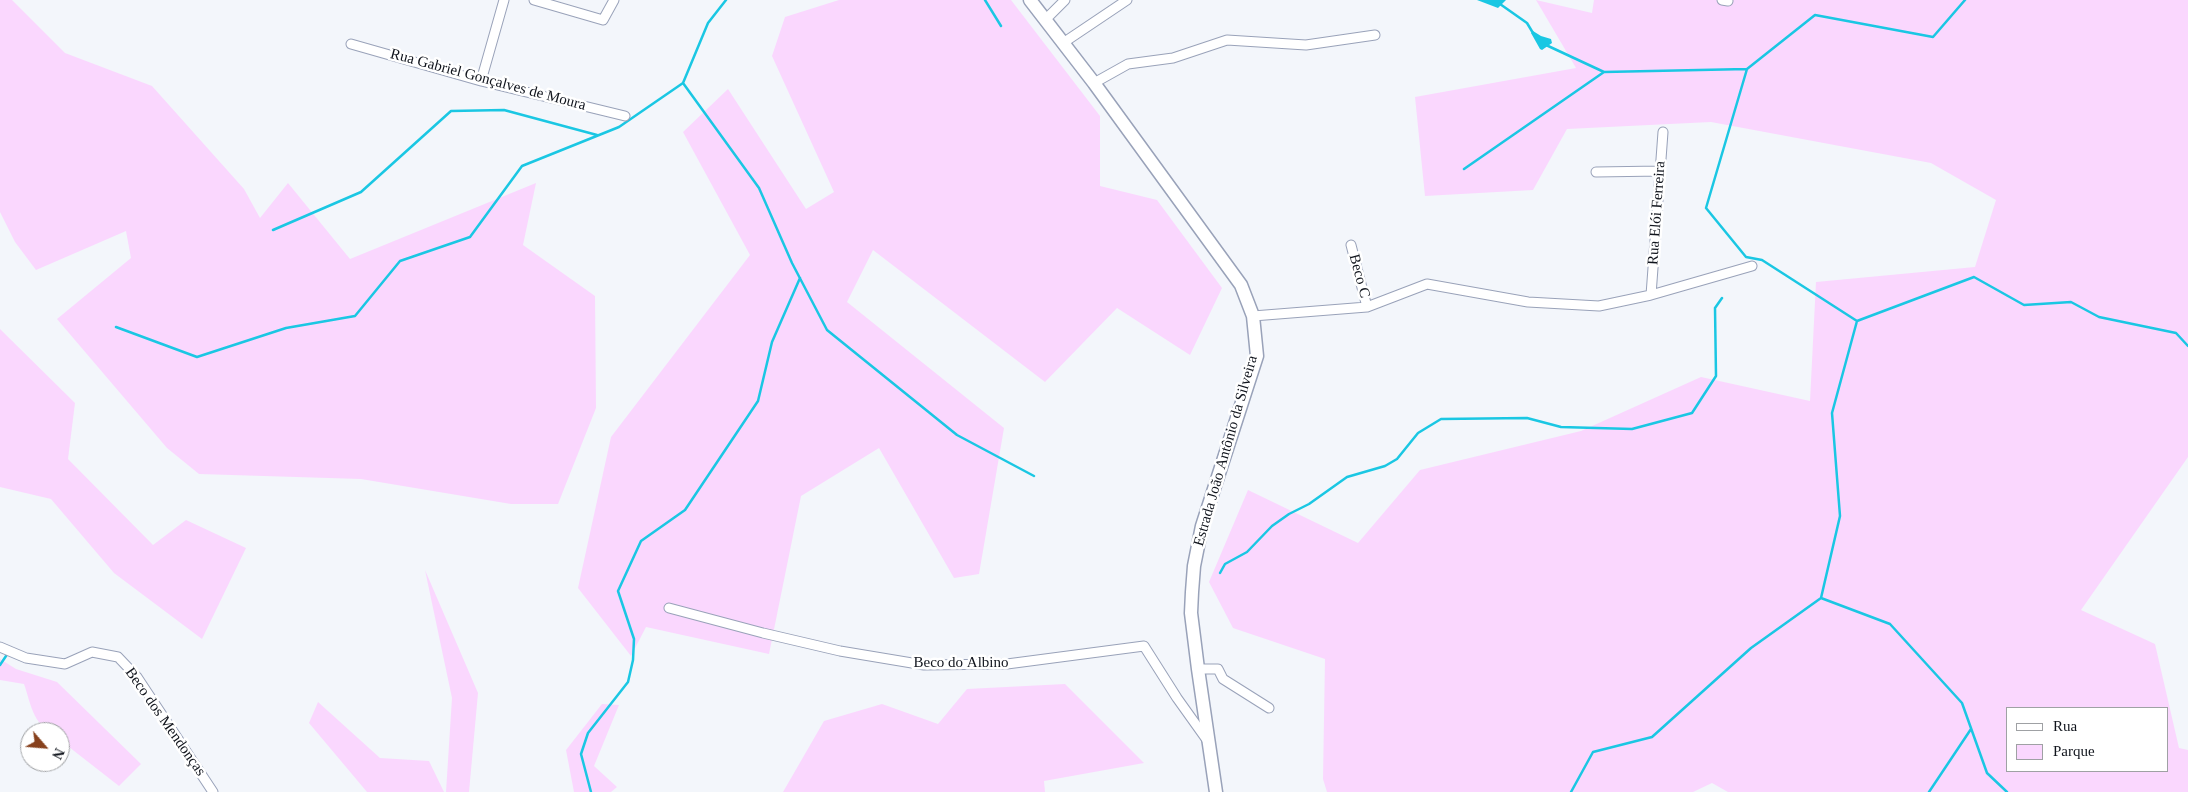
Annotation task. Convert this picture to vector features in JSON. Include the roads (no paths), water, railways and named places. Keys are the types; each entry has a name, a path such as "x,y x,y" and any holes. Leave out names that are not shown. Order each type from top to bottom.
{"main road":[{"name":"Estrada João Antônio da Silveira","path":"1030,0 1094,83 1241,285 1253,316 1257,356 1202,526 1194,566 1191,613 1216,792"}],"street":[{"path":"481,81 504,0"},
{"path":"534,0 603,20 614,0"},
{"path":"1045,20 1066,0"},
{"path":"1063,43 1127,0"},
{"path":"1094,83 1128,64 1174,58 1228,40 1306,44 1375,35"},
{"name":"Rua Gabriel Gonçalves de Moura","path":"351,44 481,81 625,116"},
{"name":"Rua Elói Ferreira","path":"1651,294 1663,132"},
{"path":"1596,172 1660,171"},
{"name":"Beco C","path":"1351,245 1367,307"},
{"path":"1253,316 1367,307 1427,284 1528,302 1599,306 1651,294 1752,266"},
{"name":"Beco do Albino","path":"669,608 772,636 840,651 924,665 1007,664 1144,646 1177,698 1208,741"},
{"name":"Beco dos Mendonças","path":"0,646 26,658 65,664 92,652 118,656 137,677 213,792"},
{"path":"1198,668 1218,669 1223,680 1269,708"}],"water":[{"path":"1477,0 1506,0 1498,8"},
{"path":"1533,31 1551,39 1552,43 1542,50 1540,49 1531,33"}],"waterway":[{"path":"116,327 197,357 286,328 355,316 400,261 470,237 522,166 619,127 683,83 708,23 726,0"},
{"path":"985,0 1001,26"},
{"path":"1965,0 1933,37 1815,15 1747,69 1706,208 1746,257 1762,260 1857,321 1974,277 2024,305 2071,302 2099,317 2176,333 2188,346"},
{"path":"1500,4 1527,23 1533,33"},
{"path":"1546,45 1604,72 1747,69"},
{"path":"1464,169 1604,72"},
{"path":"683,83 759,188 792,263 827,330 957,435 1034,476"},
{"path":"273,230 361,192 451,111 504,110 597,135"},
{"path":"591,792 581,754 588,733 628,682 633,660 634,639 618,591 641,541 685,510 758,401 772,342 800,278"},
{"path":"1220,573 1225,564 1247,552 1272,526 1289,514 1309,504 1347,477 1385,466 1397,459 1418,433 1441,419 1527,418 1561,427 1632,429 1692,413 1716,376 1715,308 1722,298"},
{"path":"1571,792 1593,752 1652,737 1751,648 1821,598 1840,516 1832,413 1857,321"},
{"path":"1821,598 1890,624 1962,703 1987,773 2007,792"},
{"path":"0,665 6,656"},
{"path":"1929,792 1971,729"}]}
